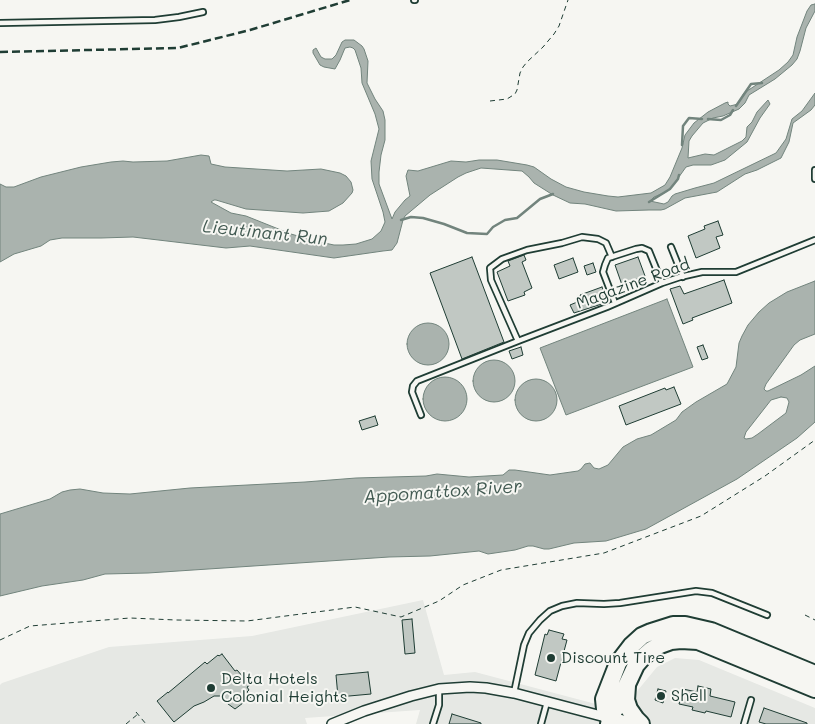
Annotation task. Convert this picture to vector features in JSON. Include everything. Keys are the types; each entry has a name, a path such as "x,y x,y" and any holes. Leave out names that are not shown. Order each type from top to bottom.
{"highway":[{"path":"608,721 604,699 622,657 630,646 642,636 673,625 685,625 711,630 815,674"},
{"path":"608,721 636,665 651,650 670,641 690,640 708,644 815,689"},
{"path":"627,683 627,703 632,714 641,724"}],"main road":[{"path":"608,721 633,724"}],"street":[{"path":"332,724 364,711 411,696 439,689 470,686 514,693 608,721"}],"lane":[{"path":"0,23 155,20 203,12"},
{"path":"815,170 815,179"},
{"path":"518,340 491,280 490,268 502,259 527,250 582,237 598,239 606,243 612,257"},
{"name":"Magazine Road","path":"421,415 412,392 413,386 417,381 662,283 702,272 736,272 815,240"},
{"path":"671,247 683,277"},
{"path":"615,303 603,272 608,258 636,249 642,248 649,251 662,283"},
{"path":"514,693 524,645 529,634 550,611 562,606 577,602 620,603 696,591 712,593 767,615"},
{"path":"433,724 439,705 439,689"},
{"path":"744,724 751,700"},
{"path":"541,724 547,702"}],"path":[{"path":"490,101 511,98 515,94 523,67 554,34 559,26 568,0"},
{"path":"0,640 30,626 130,618 247,621 355,607 401,617 439,601 463,585 502,570 604,553 702,516 765,476 815,440"},
{"path":"805,615 815,620"},
{"path":"136,712 146,724"},
{"path":"126,724 138,714"}],"shaded area":[{"path":"423,600 444,675 475,672 626,712 638,690 657,667 675,658 699,660 815,708 815,724 416,724 420,710 305,718 307,724 0,724 0,685 2,683 109,647 252,636"}],"water":[{"path":"815,4 815,11 806,28 797,59 775,79 749,95 739,109 703,123 689,141 688,158 705,154 714,155 742,141 746,137 747,127 768,100 770,104 747,142 725,160 711,165 686,167 671,188 650,201 664,204 675,194 714,183 776,153 786,139 792,119 802,111 815,93 815,105 793,123 789,142 781,158 745,174 717,192 685,198 665,209 616,211 585,204 570,203 534,183 522,171 481,168 458,177 430,195 405,216 397,243 392,250 334,258 250,246 226,248 133,237 62,238 50,240 41,246 14,254 0,262 0,184 6,187 14,187 41,177 111,162 167,161 201,155 209,156 211,164 225,167 287,171 321,169 340,173 351,182 353,190 343,203 329,211 303,213 246,209 216,200 211,202 231,213 246,216 291,234 315,241 343,245 356,244 372,239 381,231 385,222 372,179 371,161 379,129 362,83 361,68 355,50 350,47 345,48 335,69 320,65 313,53 313,50 316,48 321,57 332,59 345,40 354,40 364,49 368,61 367,83 383,111 385,140 381,155 379,184 392,219 395,212 410,196 406,176 408,170 418,171 451,161 497,160 527,165 534,167 566,187 608,196 618,197 651,193 665,185 670,177 682,148 685,135 694,123 708,112 725,103 728,102 730,106 738,104 744,93 788,62 793,55 797,37 807,11 811,5"},
{"name":"Appomattox River","path":"815,281 815,334 800,340 794,345 764,389 768,391 815,366 815,422 797,438 737,479 646,529 606,541 574,543 549,549 528,546 488,554 479,551 430,556 105,574 0,596 0,514 50,499 70,490 80,489 103,493 130,494 190,488 356,478 437,474 469,477 503,475 509,470 550,475 578,471 585,464 590,463 594,468 599,469 608,465 623,447 637,439 651,435 676,420 682,412 696,402 727,384 736,367 739,343 748,325 769,303 787,292","holes":["781,397 787,398 789,402 786,413 752,438 744,438 746,432 771,400"]},
{"path":"667,299 693,367 566,415 540,348"},
{"path":"432,323 440,326 446,332 449,344 446,356 440,362 424,365 416,362 410,356 407,340 410,332 416,326"},
{"path":"498,360 506,363 512,369 515,381 512,393 506,399 490,402 482,399 476,393 473,377 476,369 482,363"},
{"path":"445,377 457,381 463,387 467,399 463,411 457,417 445,421 433,417 427,411 423,399 427,387 433,381"},
{"path":"540,379 548,382 554,388 557,400 554,412 548,418 532,421 524,418 518,412 515,396 518,388 524,382"}],"building":[{"path":"718,221 723,235 716,237 720,248 696,258 688,236 705,229 704,226"},
{"path":"524,255 526,260 522,262 532,288 524,292 525,295 508,301 497,272 510,266 508,261"},
{"path":"472,257 504,342 462,359 430,273"},
{"path":"638,257 645,276 622,285 615,265"},
{"path":"573,258 578,272 559,279 554,265"},
{"path":"593,263 596,272 587,275 584,266"},
{"path":"724,280 732,303 692,318 693,320 683,324 670,289 680,286 684,294"},
{"path":"602,287 608,302 574,313 570,305 582,300 580,295"},
{"path":"703,345 708,358 702,360 697,347"},
{"path":"521,347 523,355 512,359 509,351"},
{"path":"674,387 681,404 626,425 619,406 665,388 666,390"},
{"path":"375,416 378,425 362,430 359,421"},
{"path":"412,619 415,653 405,654 402,620"},
{"name":"Discount Tire","path":"549,630 564,634 562,639 567,640 556,681 535,675 545,634 547,635"},
{"name":"Delta Hotels Colonial Heights","path":"222,654 235,671 237,670 250,685 247,687 249,690 247,692 251,697 235,709 220,696 214,696 194,706 174,722 157,701 205,662 207,664"},
{"path":"368,672 371,694 338,697 336,675"},
{"name":"Shell","path":"698,686 711,689 710,696 735,702 731,717 692,710 693,707 679,704 683,689 697,692"},
{"name":"Shell","path":"658,689 666,691 663,703 655,700"},
{"path":"764,708 807,724 766,724 759,722"},
{"path":"452,714 481,723 481,724 449,724"}],"waterway":[{"name":"Lieutinant Run","path":"736,106 751,84 762,83"},
{"name":"Lieutinant Run","path":"708,119 721,120 730,115 733,110"},
{"name":"Lieutinant Run","path":"682,145 683,126 689,118 702,119"},
{"name":"Lieutinant Run","path":"649,202 670,189 679,175"},
{"name":"Lieutinant Run","path":"401,220 411,217 423,218 467,233 487,234 493,227 505,220 517,218 540,199 553,194"}],"railway":[{"path":"0,52 178,48 250,30 350,0"}],"place":[{"name":"Discount Tire","path":"551,658"},
{"name":"Delta Hotels Colonial Heights","path":"211,688"},
{"name":"Shell","path":"661,696"}]}
